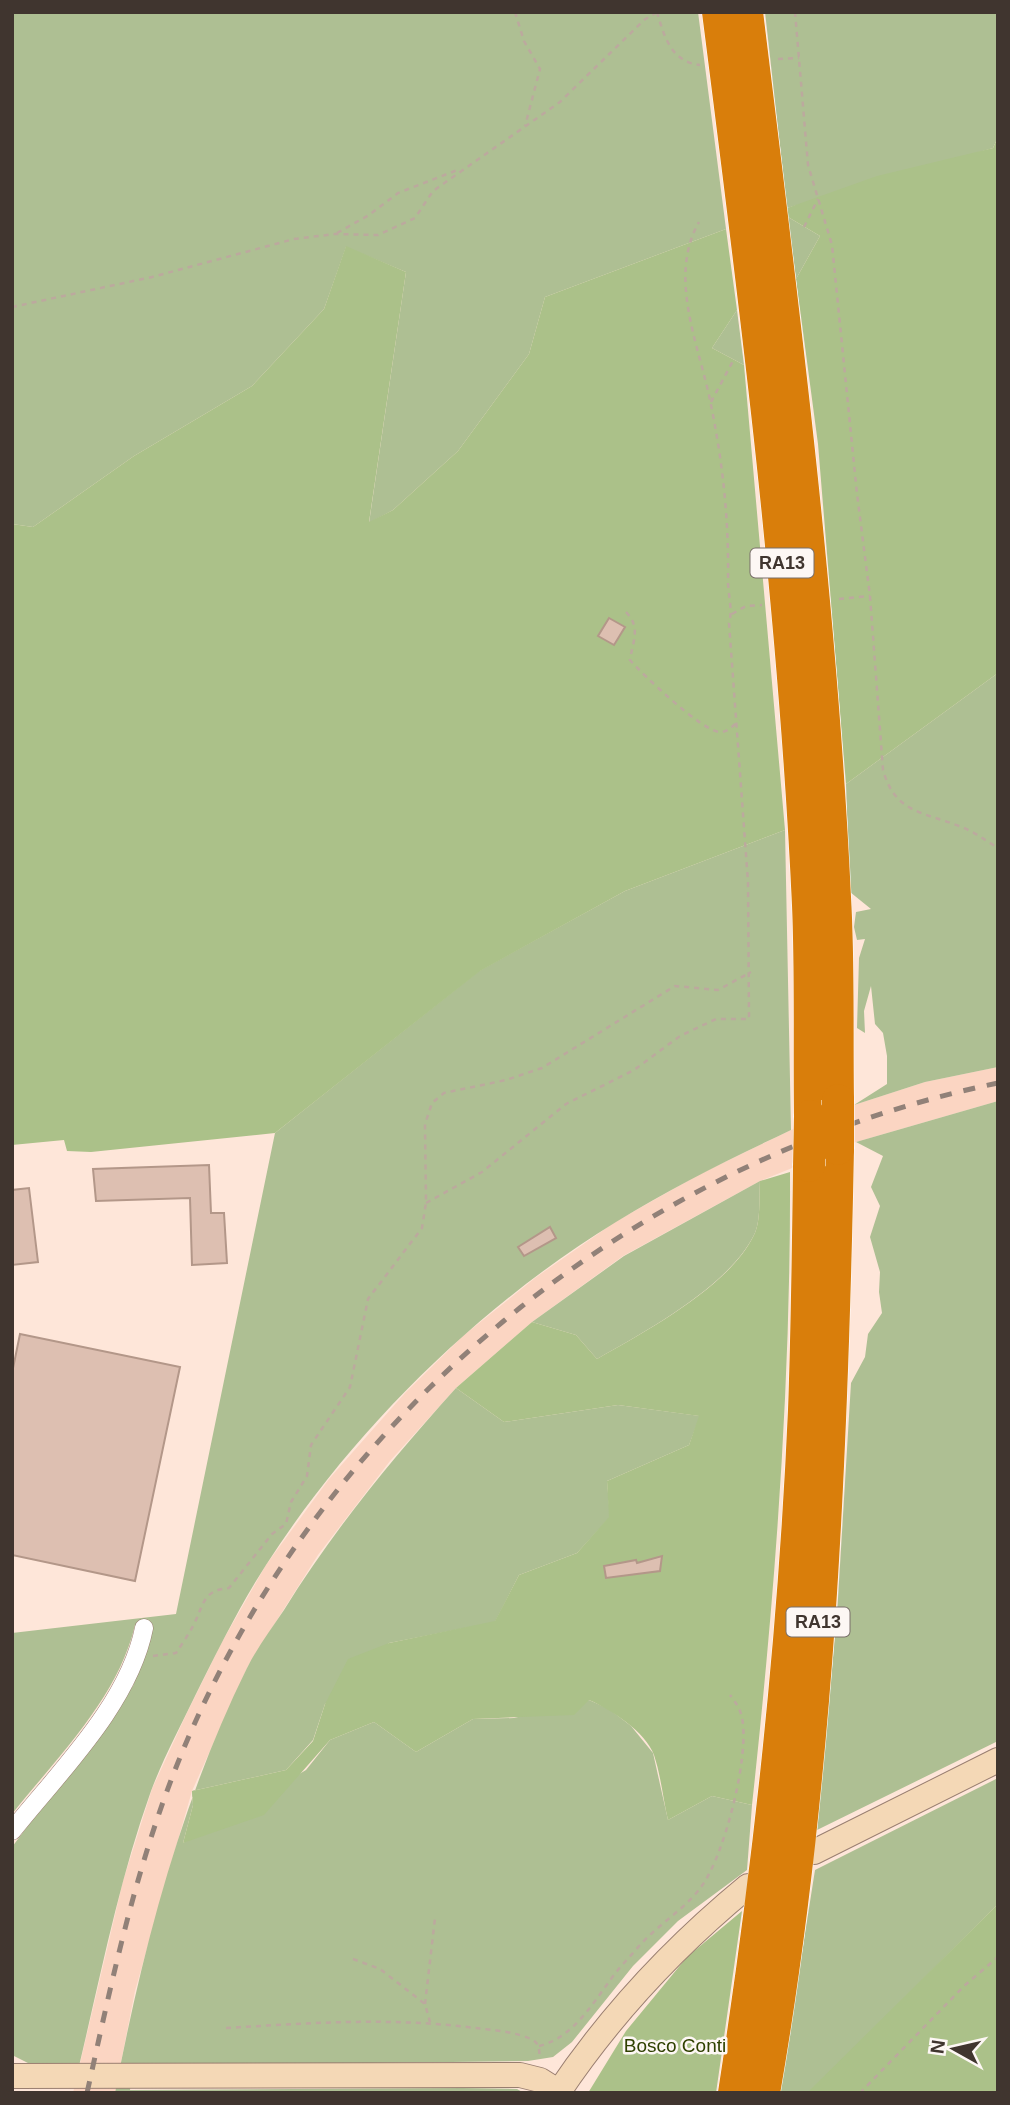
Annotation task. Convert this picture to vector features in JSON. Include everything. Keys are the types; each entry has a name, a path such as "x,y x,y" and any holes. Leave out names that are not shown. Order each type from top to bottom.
{"highway":[{"name":"RA13","path":"718,12 764,368 788,624 808,905 810,1116 804,1409 787,1658 762,1891 734,2093"},
{"name":"RA13","path":"747,12 791,365 818,630 835,898 838,1100 833,1400 815,1670 792,1888 764,2093"}],"street":[{"path":"12,1831 98,1722 122,1687 136,1659 144,1628"},
{"path":"814,1852 998,1760"},
{"path":"15,2075 520,2075 552,2088 654,1971 698,1927 748,1886"}],"path":[{"path":"515,12 524,41 540,69 525,126"},
{"path":"12,307 152,277 294,239 335,234 378,235 415,218 433,191 560,102 644,20 657,12 665,38 674,53 689,64 705,65"},
{"path":"795,12 808,164 832,245 870,596 878,730 889,790 920,814 961,826 998,848"},
{"path":"771,59 800,58"},
{"path":"335,234 369,215 398,193 464,168"},
{"path":"804,227 818,199"},
{"path":"426,1203 482,1172 566,1104 634,1070 680,1036 716,1019 749,1019 751,972 738,720 729,623 732,614 728,597 727,504 711,402 690,315 685,269 688,241 699,222"},
{"path":"711,402 734,359"},
{"path":"833,599 870,596"},
{"path":"732,614 746,606 765,604"},
{"path":"626,612 635,621 636,635 630,660 641,673 693,720 708,729 720,732 730,729 738,720"},
{"path":"136,1659 176,1653 195,1623 201,1602 217,1589 229,1588 272,1534 286,1524 290,1502 307,1476 312,1445 349,1387 368,1299 422,1228 426,1203 425,1124 432,1103 444,1093 506,1080 542,1068 676,986 719,990 751,972"},
{"path":"539,2046 568,2034 648,1936 700,1889 713,1868 733,1808 743,1746 740,1708 730,1695"},
{"path":"430,2022 425,2004 435,1918"},
{"path":"860,2093 964,1986 998,1957"},
{"path":"353,1959 380,1969 425,2004"},
{"path":"226,2028 315,2022 430,2022 497,2030 534,2040 539,2046 552,2088"}],"shaded area":[{"path":"998,1067 998,1101 856,1142 760,1181 623,1256 532,1322 456,1388 390,1461 318,1555 248,1666 192,1791 135,1991 115,2093 73,2093 123,1881 152,1789 185,1717 222,1642 266,1565 329,1479 405,1393 463,1336 535,1278 615,1222 700,1174 791,1130 854,1105 925,1082"}],"green space":[{"path":"12,12 698,12 726,229 545,297 529,354 458,451 393,510 369,523 406,272 346,247 324,309 252,386 134,456 33,527 12,524"},
{"path":"765,12 998,12 998,137 993,148 787,208"},
{"path":"998,137 998,673 846,784 818,444 796,279 820,236 788,217 787,208 877,176 993,148"},
{"path":"788,217 820,236 796,279"},
{"path":"726,229 737,310 712,348 744,365 785,830 625,891 480,971 275,1133 91,1152 67,1151 64,1140 12,1145 12,524 33,527 134,456 252,386 324,309 346,246 406,272 369,522 393,510 458,451 529,354 545,297"},
{"path":"737,310 744,365 712,348"},
{"path":"998,673 998,1067 925,1082 854,1105 887,1084 887,1056 883,1033 875,1024 871,986 864,1011 865,1033 857,1028 859,958 865,939 857,940 854,927 856,912 871,909 850,892 846,784"},
{"path":"785,830 791,1130 702,1173 637,1209 565,1255 516,1292 422,1374 338,1467 300,1515 237,1613 161,1767 120,1893 79,2066 30,2064 12,2055 12,1847 133,1686 146,1650 150,1623 135,1625 127,1652 101,1702 12,1814 12,1633 176,1614 275,1133 479,971 625,891"},
{"path":"998,1101 998,1741 817,1830 837,1615 851,1383 865,1357 868,1334 882,1313 880,1272 870,1237 880,1206 871,1187 883,1156 856,1142"},
{"path":"790,1172 788,1331 780,1489 752,1805 712,1796 668,1820 650,1746 626,1722 589,1700 574,1715 473,1719 416,1752 374,1722 330,1740 264,1815 183,1843 193,1805 192,1791 286,1770 313,1741 325,1704 348,1659 389,1643 495,1621 519,1575 577,1553 609,1517 607,1481 689,1445 699,1416 618,1405 504,1422 456,1388 532,1322 576,1335 597,1359 662,1321 706,1290 742,1254 756,1230 760,1181"},
{"path":"760,1181 756,1230 742,1254 706,1290 661,1321 597,1359 576,1335 532,1322 624,1256"},
{"path":"456,1388 504,1422 618,1405 700,1416 689,1445 607,1481 610,1517 577,1553 519,1575 495,1622 389,1643 325,1704 313,1740 286,1770 195,1790 247,1668 260,1646 344,1523"},
{"path":"589,1700 609,1709 631,1726 653,1753 668,1820 712,1796 752,1805 747,1870 678,1921 633,1966 572,2042 553,2057 528,2061 134,2066 130,2090 462,2088 517,2089 524,2093 115,2093 152,1930 193,1798 183,1843 306,1770 330,1740 374,1722 416,1752 473,1719 514,1718"},
{"path":"998,1778 998,1904 809,2093 780,2093 815,1870"},
{"path":"998,1904 998,2093 809,2093 810,2090"},
{"name":"Bosco Conti","path":"742,1911 716,2093 588,2093 626,2031 687,1957"}],"building":[{"path":"609,618 625,627 614,645 598,636"},
{"path":"209,1165 211,1213 224,1213 227,1263 192,1265 190,1198 96,1201 93,1169"},
{"path":"29,1188 38,1262 12,1265 12,1190"},
{"path":"550,1227 556,1238 524,1256 518,1247"},
{"path":"20,1334 180,1367 135,1581 12,1555 12,1373"},
{"path":"662,1556 660,1571 606,1578 604,1566 636,1560 637,1563"}],"railway":[{"path":"87,2093 129,1912 156,1823 189,1736 251,1615 327,1503 415,1402 515,1312 624,1234 742,1169 867,1119 998,1083"}]}
